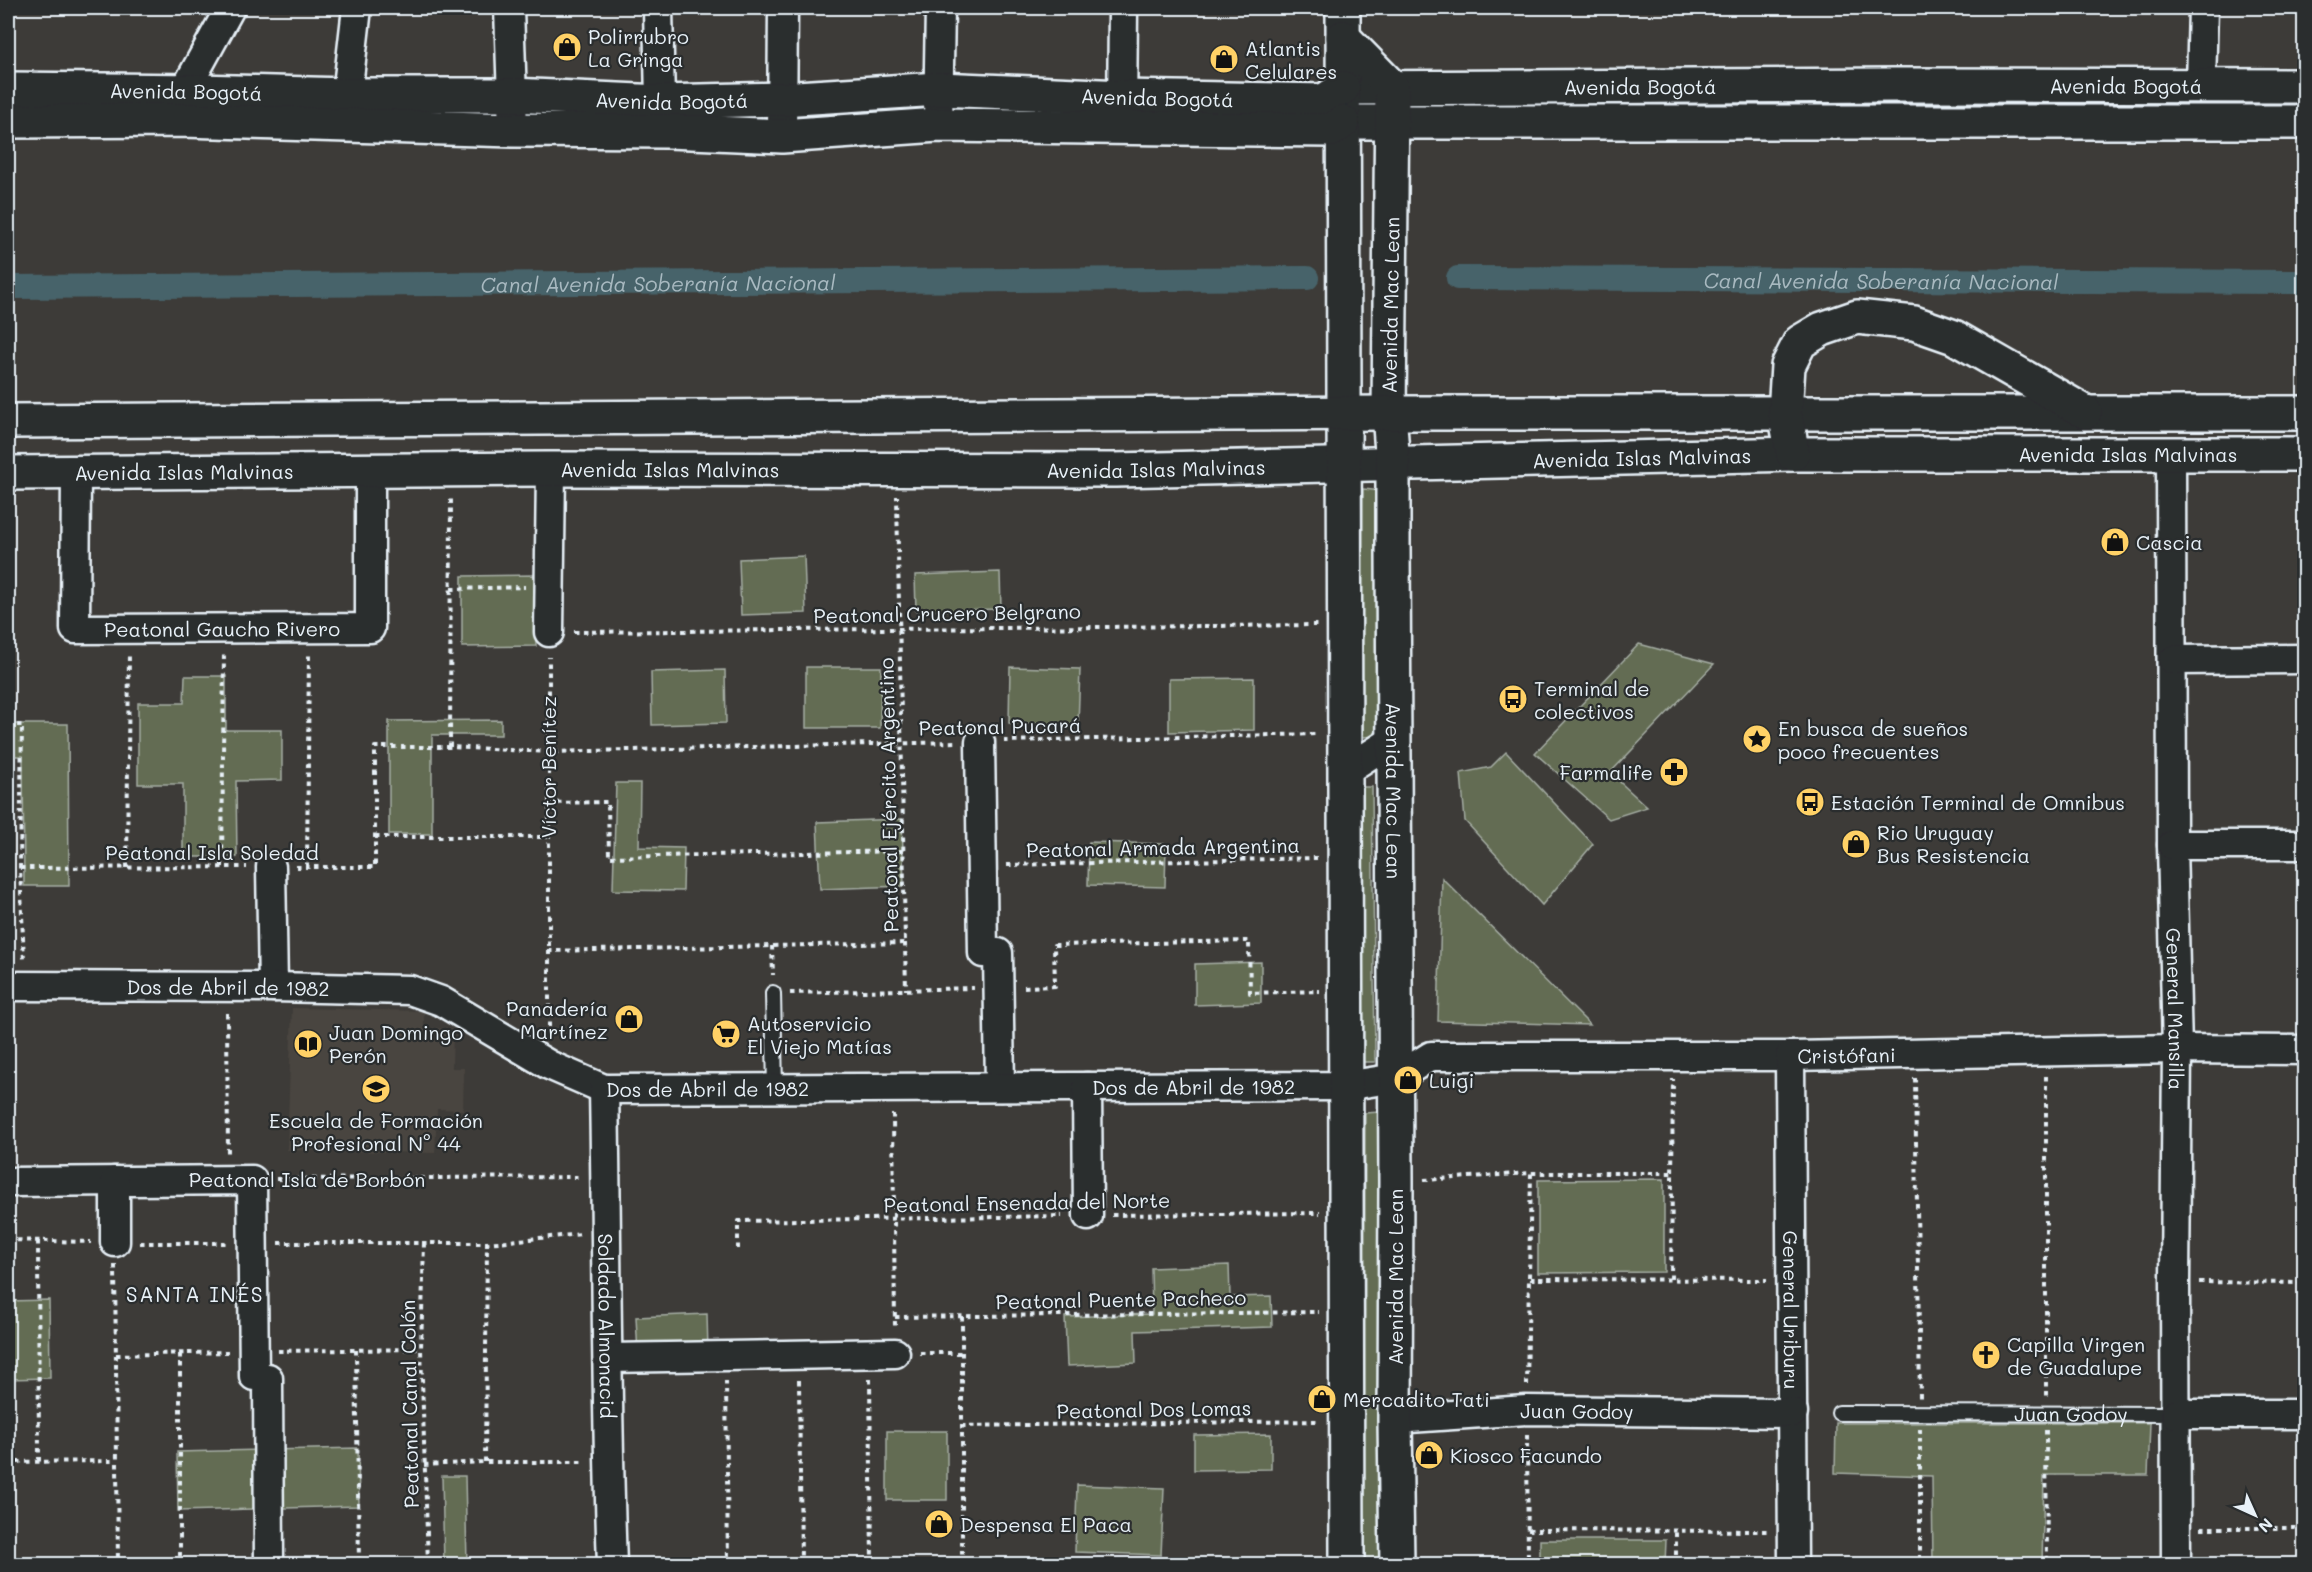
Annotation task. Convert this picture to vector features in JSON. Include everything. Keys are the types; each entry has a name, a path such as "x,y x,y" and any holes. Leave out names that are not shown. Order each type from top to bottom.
{"main road":[{"path":"1343,22 1392,87"},
{"path":"1343,22 1347,1564"},
{"name":"Avenida Bogotá","path":"8,121 184,105 347,95 512,95 664,116 782,136 1122,112 1324,101 1343,88 1896,85 2304,86"},
{"path":"1896,85 1898,122"},
{"name":"Avenida Mac Lean","path":"1392,87 1389,413 1392,465 1397,1564"},
{"name":"Avenida Bogotá","path":"8,89 513,130 664,116 781,99 939,89 1122,112 1332,130 1343,122 2304,122"},
{"path":"1793,454 1785,413 1788,366 1800,342 1822,329 1857,317 1914,323 1954,337 2087,413"},
{"name":"Avenida Islas Malvinas","path":"8,421 1343,413 2304,413"},
{"name":"Avenida Islas Malvinas","path":"8,473 370,472 451,469 1115,470 1793,454 2304,454"}],"street":[{"path":"184,105 230,8"},
{"path":"347,95 357,8"},
{"path":"509,8 513,130"},
{"path":"658,8 664,116"},
{"path":"782,136 783,8"},
{"path":"938,125 940,8"},
{"path":"1122,112 1123,8"},
{"path":"2201,86 2203,8"},
{"name":"General Mansilla","path":"2171,454 2172,845 2177,1049 2176,1564"},
{"path":"549,632 551,469"},
{"name":"Peatonal Gaucho Rivero","path":"76,473 75,629 129,629 370,628 370,472"},
{"path":"2173,660 2304,659"},
{"path":"1345,771 1393,740"},
{"path":"980,742 983,954 998,953 1000,1087"},
{"path":"2172,845 2304,845"},
{"path":"271,867 273,987"},
{"name":"Dos de Abril de 1982","path":"16,986 410,990 441,1001 549,1065 604,1089 1345,1086 1396,1078"},
{"name":"Cristófani","path":"1396,1078 1431,1056 1673,1054 1790,1056 2177,1049 2304,1050"},
{"name":"General Uriburu","path":"1790,1056 1793,1564"},
{"path":"1088,1087 1088,1216"},
{"name":"Soldado Almonacid","path":"604,1089 609,1358 608,1462 612,1564"},
{"path":"240,1180 253,1243 254,1376 268,1378 269,1564"},
{"name":"Peatonal Isla de Borbón","path":"8,1182 240,1180"},
{"path":"115,1181 115,1242"},
{"path":"609,1358 883,1354"},
{"name":"Juan Godoy","path":"1395,1419 1527,1410 1793,1413"},
{"name":"Juan Godoy","path":"2176,1414 2304,1414"}],"lane":[{"path":"773,993 774,1088"},
{"name":"Juan Godoy","path":"1839,1413 2176,1414"}],"path":[{"name":"Peatonal Ejército Argentino","path":"548,951 905,943 897,468"},
{"path":"450,747 451,469"},
{"path":"451,589 550,586"},
{"name":"Peatonal Crucero Belgrano","path":"549,632 1345,624"},
{"path":"222,867 224,628"},
{"path":"307,867 309,628"},
{"path":"127,868 129,629"},
{"name":"Víctor Benítez","path":"549,632 549,1065"},
{"path":"8,725 22,725 16,986"},
{"name":"Peatonal Pucará","path":"375,837 375,747 450,747 549,752 1345,734"},
{"path":"548,803 608,802 609,857 903,851"},
{"path":"375,837 548,837"},
{"name":"Peatonal Isla Soledad","path":"20,868 375,867 375,837"},
{"name":"Peatonal Armada Argentina","path":"982,866 1345,857"},
{"path":"772,946 773,993 1054,986 1054,945 1249,941 1250,993 1345,990"},
{"path":"905,943 906,990"},
{"path":"227,988 240,1180"},
{"path":"2046,1052 2048,1564"},
{"path":"1671,1279 1673,1054"},
{"path":"1915,1054 1920,1564"},
{"path":"872,1564 883,1354 895,1317 893,1087"},
{"path":"1396,1182 1531,1173 1672,1173"},
{"path":"1528,1564 1527,1410 1531,1173"},
{"name":"Peatonal Isla de Borbón","path":"240,1180 606,1177"},
{"name":"Peatonal Ensenada del Norte","path":"738,1249 738,1221 1345,1212"},
{"path":"8,1240 487,1243 606,1231"},
{"path":"38,1241 39,1462"},
{"path":"115,1242 118,1564"},
{"name":"Peatonal Canal Colón","path":"424,1243 421,1349 428,1564"},
{"path":"485,1462 487,1243"},
{"path":"1530,1279 1791,1281"},
{"path":"2175,1281 2304,1283"},
{"name":"Peatonal Puente Pacheco","path":"895,1317 1347,1312"},
{"path":"962,1316 962,1564"},
{"path":"356,1350 359,1564"},
{"path":"883,1354 961,1353"},
{"path":"180,1354 180,1564"},
{"path":"799,1355 801,1564"},
{"path":"726,1356 728,1564"},
{"name":"Peatonal Dos Lomas","path":"961,1426 1346,1421"},
{"path":"8,1462 116,1461"},
{"path":"424,1465 485,1462 608,1462"},
{"path":"2176,1528 2304,1528"},
{"path":"1528,1530 1792,1531"},
{"path":"1676,1530 1676,1564"}],"shaded area":[{"name":"Escuela de Formación Profesional N° 44","path":"292,1008 424,1011 424,1028 453,1029 452,1068 464,1068 463,1110 437,1109 435,1153 287,1150"}],"green space":[{"path":"2304,93 2304,110 1929,114 1929,97"},
{"path":"1433,97 1863,100 1862,116 1433,113"},
{"path":"923,102 922,113 791,121 791,110"},
{"path":"1363,489 1382,491 1382,736 1361,737"},
{"path":"804,556 806,613 741,615 739,559"},
{"path":"1000,572 1001,609 916,611 915,575"},
{"path":"535,575 536,646 462,647 462,576"},
{"path":"1639,644 1714,664 1610,773 1647,807 1609,819 1535,753"},
{"path":"806,667 881,667 880,728 806,728"},
{"path":"1010,667 1080,669 1078,725 1009,723"},
{"path":"725,670 726,723 652,725 651,672"},
{"path":"185,676 226,676 226,730 282,730 282,780 236,781 237,857 183,857 183,784 138,784 138,703 184,703"},
{"path":"1254,678 1254,730 1169,732 1169,679"},
{"path":"501,720 501,735 432,735 432,834 389,834 389,721"},
{"path":"8,724 68,724 69,886 24,886 23,756 8,756"},
{"path":"1506,752 1593,844 1542,905 1465,821 1461,773 1491,767"},
{"path":"616,783 640,783 639,847 684,848 683,891 613,890"},
{"path":"1356,787 1372,787 1375,1062 1359,1062"},
{"path":"902,819 904,886 820,889 817,822"},
{"path":"1089,842 1166,844 1165,887 1088,885"},
{"path":"1442,878 1590,1025 1438,1021"},
{"path":"1261,962 1261,1003 1195,1005 1195,964"},
{"path":"1380,1112 1385,1564 1364,1564 1365,1113"},
{"path":"1664,1179 1664,1272 1538,1273 1538,1180"},
{"path":"1229,1265 1230,1297 1271,1296 1272,1327 1135,1331 1136,1363 1067,1366 1065,1317 1152,1314 1151,1268"},
{"path":"49,1300 50,1378 8,1379 8,1301"},
{"path":"707,1314 708,1351 638,1354 636,1317"},
{"path":"1836,1423 2150,1423 2148,1475 2044,1475 2042,1564 1933,1564 1932,1476 1835,1473"},
{"path":"887,1431 947,1431 947,1500 887,1500"},
{"path":"1271,1434 1271,1469 1194,1470 1194,1435"},
{"path":"358,1448 359,1506 178,1511 177,1452"},
{"path":"442,1476 465,1476 467,1564 444,1564"},
{"path":"1077,1485 1164,1488 1161,1555 1075,1552"},
{"path":"1540,1540 1666,1540 1665,1564 1540,1564"}],"waterway":[{"name":"Canal Avenida Soberanía Nacional","path":"8,287 1307,278"},
{"name":"Canal Avenida Soberanía Nacional","path":"1458,278 2304,282"}],"place":[{"name":"Polirrubro La Gringa","path":"567,47"},
{"name":"Atlantis Celulares","path":"1224,59"},
{"name":"Cascia","path":"2115,542"},
{"name":"Terminal de colectivos","path":"1513,699"},
{"name":"En busca de sueños poco frecuentes","path":"1757,739"},
{"name":"Farmalife","path":"1674,772"},
{"name":"Estación Terminal de Omnibus","path":"1810,802"},
{"name":"Rio Uruguay Bus Resistencia","path":"1856,844"},
{"name":"Panadería Martínez","path":"629,1019"},
{"name":"Autoservicio El Viejo Matías","path":"726,1034"},
{"name":"Juan Domingo Perón","path":"308,1044"},
{"name":"Luigi","path":"1408,1080"},
{"name":"Escuela de Formación Profesional N° 44","path":"376,1089"},
{"name":"Capilla Virgen de Guadalupe","path":"1986,1355"},
{"name":"Mercadito Tati","path":"1322,1399"},
{"name":"Kiosco Facundo","path":"1429,1455"},
{"name":"Despensa El Paca","path":"939,1524"}],"district":[{"name":"SANTA INÉS","path":"195,1293"}]}
